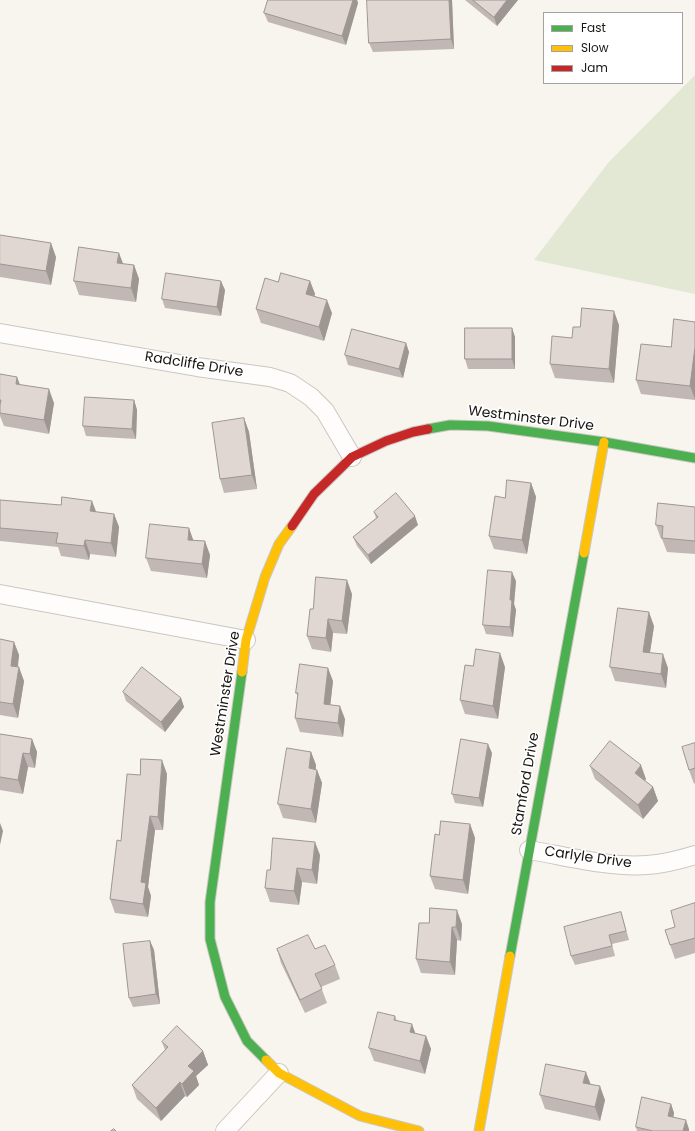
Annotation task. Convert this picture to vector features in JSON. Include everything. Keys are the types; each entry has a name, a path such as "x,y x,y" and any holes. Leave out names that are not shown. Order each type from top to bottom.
{"street":[{"name":"Radcliffe Drive","path":"0,333 198,367 270,377 290,383 311,397 325,412 352,457"},
{"name":"Westminster Drive","path":"418,1131 360,1116 279,1073 247,1040 225,997 210,939 210,902 246,640 265,577 279,544 314,494 352,457 386,441 413,432 450,425 488,426 604,442 695,458"},
{"name":"Stamford Drive","path":"479,1131 604,442"},
{"path":"0,594 246,640"},
{"name":"Carlyle Drive","path":"529,850 614,864 646,865 676,861 695,855"},
{"path":"225,1131 279,1073"}],"green space":[{"path":"695,75 695,294 534,260 608,163"}],"building":[{"path":"268,0 353,0 342,36 264,13"},
{"path":"367,0 449,0 451,39 369,43"},
{"path":"473,0 507,0 494,17"},
{"path":"0,235 51,243 46,271 0,264"},
{"path":"79,247 119,253 117,263 134,265 131,288 74,281"},
{"path":"166,273 221,281 217,307 162,299"},
{"path":"281,273 310,281 306,294 327,300 319,327 256,309 265,278 278,282"},
{"path":"582,308 614,311 609,369 550,364 552,336 572,338 573,327 580,327"},
{"path":"674,319 695,322 695,347 690,386 636,380 641,344 671,347"},
{"path":"465,328 512,328 512,359 465,359"},
{"path":"352,329 406,343 399,369 345,355"},
{"path":"0,374 17,377 16,384 49,389 44,420 0,413"},
{"path":"85,397 134,400 132,429 83,426"},
{"path":"244,418 252,475 220,479 212,423"},
{"path":"507,480 531,483 522,540 489,536 495,496 505,498"},
{"path":"396,493 415,516 368,555 353,537 378,517 374,512"},
{"path":"62,497 92,501 90,511 114,514 111,543 85,540 84,546 56,543 58,533 0,528 0,500 61,505"},
{"path":"658,503 695,507 695,541 662,538 663,526 656,525"},
{"path":"150,524 189,528 188,540 205,541 202,564 146,558"},
{"path":"488,570 512,572 510,627 483,625"},
{"path":"316,577 347,580 342,621 328,619 326,638 307,636 310,609 313,609"},
{"path":"618,608 649,612 643,652 663,654 661,674 610,667"},
{"path":"0,639 14,642 11,666 19,667 13,704 0,702"},
{"path":"476,649 500,653 493,706 460,700 465,665 473,666"},
{"path":"300,664 328,668 324,704 340,706 338,723 295,718 298,693 296,693"},
{"path":"142,667 181,698 161,722 123,692"},
{"path":"0,734 32,739 30,754 23,753 18,780 0,777"},
{"path":"461,739 488,744 479,798 452,794"},
{"path":"610,741 641,765 635,773 653,787 638,805 590,766"},
{"path":"695,743 695,768 689,770 682,747"},
{"path":"287,748 311,752 309,768 317,770 311,809 278,804"},
{"path":"141,759 162,760 158,817 150,816 141,882 146,883 143,904 110,899 117,840 121,841 127,774 140,775"},
{"path":"441,821 470,824 463,880 430,876 435,834 439,835"},
{"path":"273,838 315,842 312,870 297,868 294,891 265,888 267,870 270,870"},
{"path":"695,903 695,938 670,945 665,930 675,927 671,911"},
{"path":"430,908 457,910 456,927 452,927 450,962 416,959 419,923 429,923"},
{"path":"621,912 626,931 609,935 612,946 571,956 564,927"},
{"path":"308,935 315,949 325,945 335,965 315,974 322,989 300,1000 277,949"},
{"path":"150,941 156,994 129,998 123,944"},
{"path":"378,1012 395,1016 394,1020 412,1024 410,1032 426,1036 420,1061 369,1048"},
{"path":"177,1026 203,1051 188,1066 194,1071 182,1084 180,1082 156,1108 132,1085 168,1047 162,1042"},
{"path":"546,1064 586,1072 583,1083 600,1086 595,1107 540,1095"},
{"path":"642,1097 671,1104 668,1116 686,1120 683,1131 653,1131 636,1127"}],"traffic: fast":[{"path":"428,429 450,425 488,426 604,442 695,458"},
{"path":"510,956 584,553"},
{"path":"242,672 210,902 210,939 225,997 247,1041 266,1060"}],"traffic: slow":[{"path":"584,553 604,442"},
{"path":"242,672 246,640 265,577 279,544 292,526"},
{"path":"479,1131 510,956"},
{"path":"266,1060 279,1073 360,1116 419,1131"}],"traffic: jam":[{"path":"292,526 314,494 352,457 386,441 413,432 428,429"}]}
